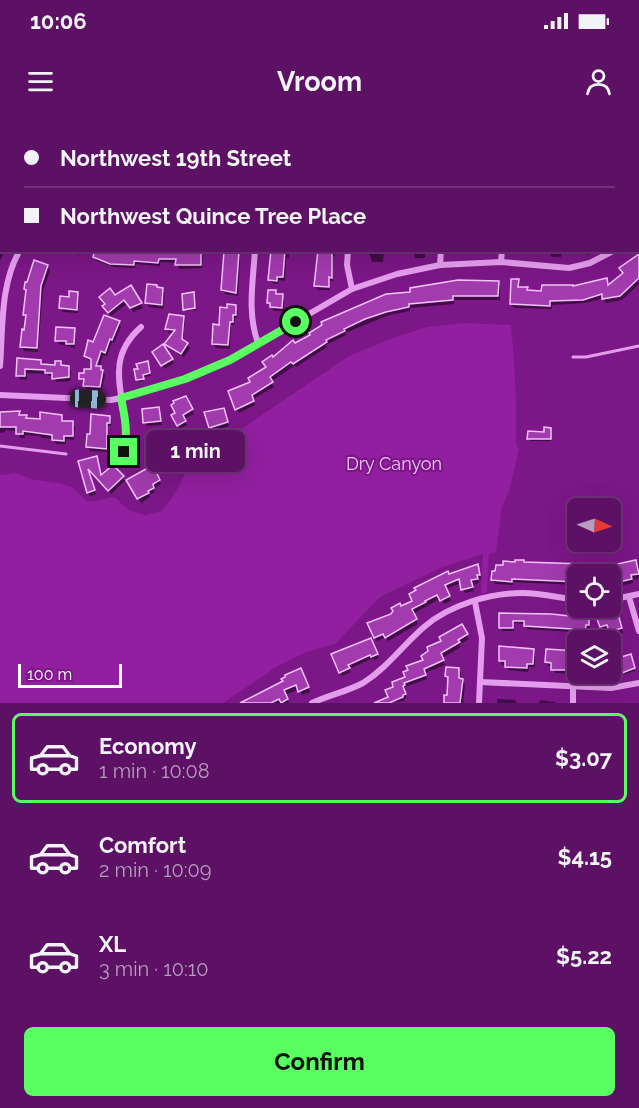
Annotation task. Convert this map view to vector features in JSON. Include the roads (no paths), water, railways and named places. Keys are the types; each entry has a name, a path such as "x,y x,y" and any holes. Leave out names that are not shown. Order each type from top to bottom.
{"street":[{"path":"0,366 7,284 19,252"},
{"path":"255,252 251,310 252,328 258,343"},
{"path":"348,252 348,271 352,289"},
{"path":"440,265 441,252"},
{"path":"501,262 502,252"},
{"path":"0,395 111,400 121,398 208,370 230,360 352,289 397,274 440,265 501,262 569,268 590,263 611,252"},
{"path":"124,452 127,438 119,362 133,334 141,327"},
{"path":"312,703 338,695 364,682 387,665 426,625 449,612 502,595 524,593 567,599"},
{"path":"621,598 639,594"},
{"path":"629,597 639,631"},
{"path":"475,602 482,638 479,703"},
{"path":"480,682 573,687 611,687 639,683"},
{"path":"573,687 573,703"}],"lane":[{"path":"573,357 586,357 639,346"},
{"path":"0,446 66,454"}],"park label":[{"name":"Dry Canyon","path":"394,463"}]}
